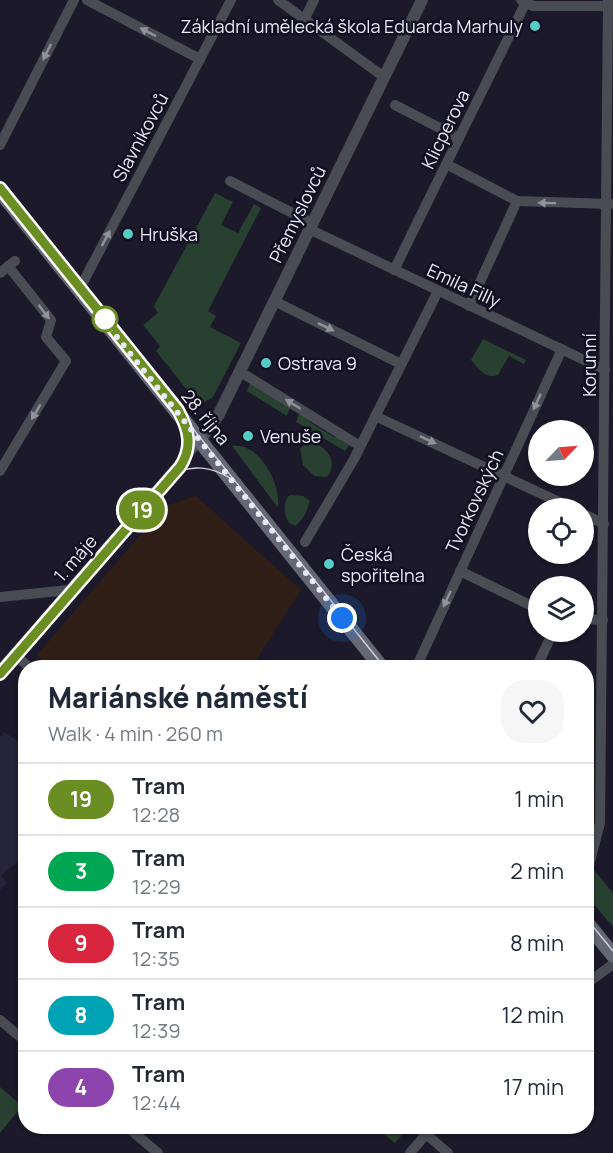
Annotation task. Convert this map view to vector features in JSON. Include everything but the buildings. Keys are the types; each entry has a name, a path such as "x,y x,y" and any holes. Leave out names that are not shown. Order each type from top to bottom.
{"main road":[{"name":"28. října","path":"0,191 376,660"},
{"path":"594,932 613,955"}],"street":[{"path":"0,145 74,0"},
{"path":"87,0 200,59"},
{"name":"Slavníkovců","path":"79,290 231,0"},
{"path":"278,0 384,77"},
{"path":"304,20 314,0"},
{"name":"Přemyslovců","path":"200,440 218,416 422,0"},
{"path":"524,1 533,6 609,2"},
{"name":"Klicperova","path":"394,270 524,1"},
{"name":"Korunní","path":"594,846 600,823 604,524 609,405 605,370 609,204 609,2"},
{"path":"395,105 459,138"},
{"path":"446,164 517,201 609,204"},
{"name":"Emila Filly","path":"230,181 394,270 605,370"},
{"path":"469,306 517,201"},
{"path":"0,471 66,361 46,337 51,320 8,267"},
{"path":"305,542 360,446 438,291"},
{"path":"274,301 401,364"},
{"name":"Tvorkovských","path":"420,660 562,349"},
{"path":"239,371 360,446"},
{"path":"375,416 551,498"},
{"name":"1. máje","path":"0,670 200,440"},
{"path":"594,519 604,524"},
{"path":"460,571 528,604"},
{"path":"0,597 69,590"},
{"path":"594,620 603,620"},
{"path":"540,660 548,642"},
{"path":"14,654 21,660"},
{"path":"594,978 613,964"},
{"path":"0,1020 18,1035"},
{"path":"135,1134 158,1153"},
{"path":"410,1153 427,1134"},
{"path":"433,1134 448,1153"}],"shaded area":[{"path":"196,496 301,590 256,660 41,660 36,656 165,506"},
{"path":"4,732 18,743 18,861 1,876 7,882 0,890 0,737"}],"green space":[{"path":"215,193 233,202 221,225 238,233 254,204 261,208 208,311 216,316 210,327 241,343 213,397 199,405 156,351 160,346 143,325 158,313 154,306"},
{"path":"483,339 526,360 524,364 509,356 498,375 486,375 471,360"},
{"path":"251,381 292,409 289,410 287,416 247,391"},
{"path":"299,414 309,418 310,422 334,437 337,436 350,444 345,451 296,422"},
{"path":"307,441 319,445 331,459 331,471 327,477 314,476 303,465 300,449"},
{"path":"232,446 251,451 267,466 276,488 278,508"},
{"path":"290,495 303,496 310,501 305,515 296,526 289,523 285,512 286,501"},
{"path":"594,870 613,893 613,927 594,904"},
{"path":"0,1087 18,1103 18,1111 0,1133"},
{"path":"384,1134 403,1134 395,1143"}],"tram line":[{"path":"0,188 379,660"},
{"name":"19","path":"0,188 178,410 187,428 189,443 186,457 180,467 0,674"},
{"path":"0,674 180,467 189,443 184,423"},
{"path":"173,474 188,469 202,468 216,471 230,478"},
{"path":"594,928 613,951"}],"place":[{"name":"Základní umělecká škola Eduarda Marhuly","path":"535,26"},
{"name":"Hruška","path":"128,234"},
{"name":"Ostrava 9","path":"266,363"},
{"name":"Venuše","path":"248,436"},
{"name":"Česká spořitelna","path":"329,564"}],"route":[{"path":"105,319 109,327 342,618"}]}
